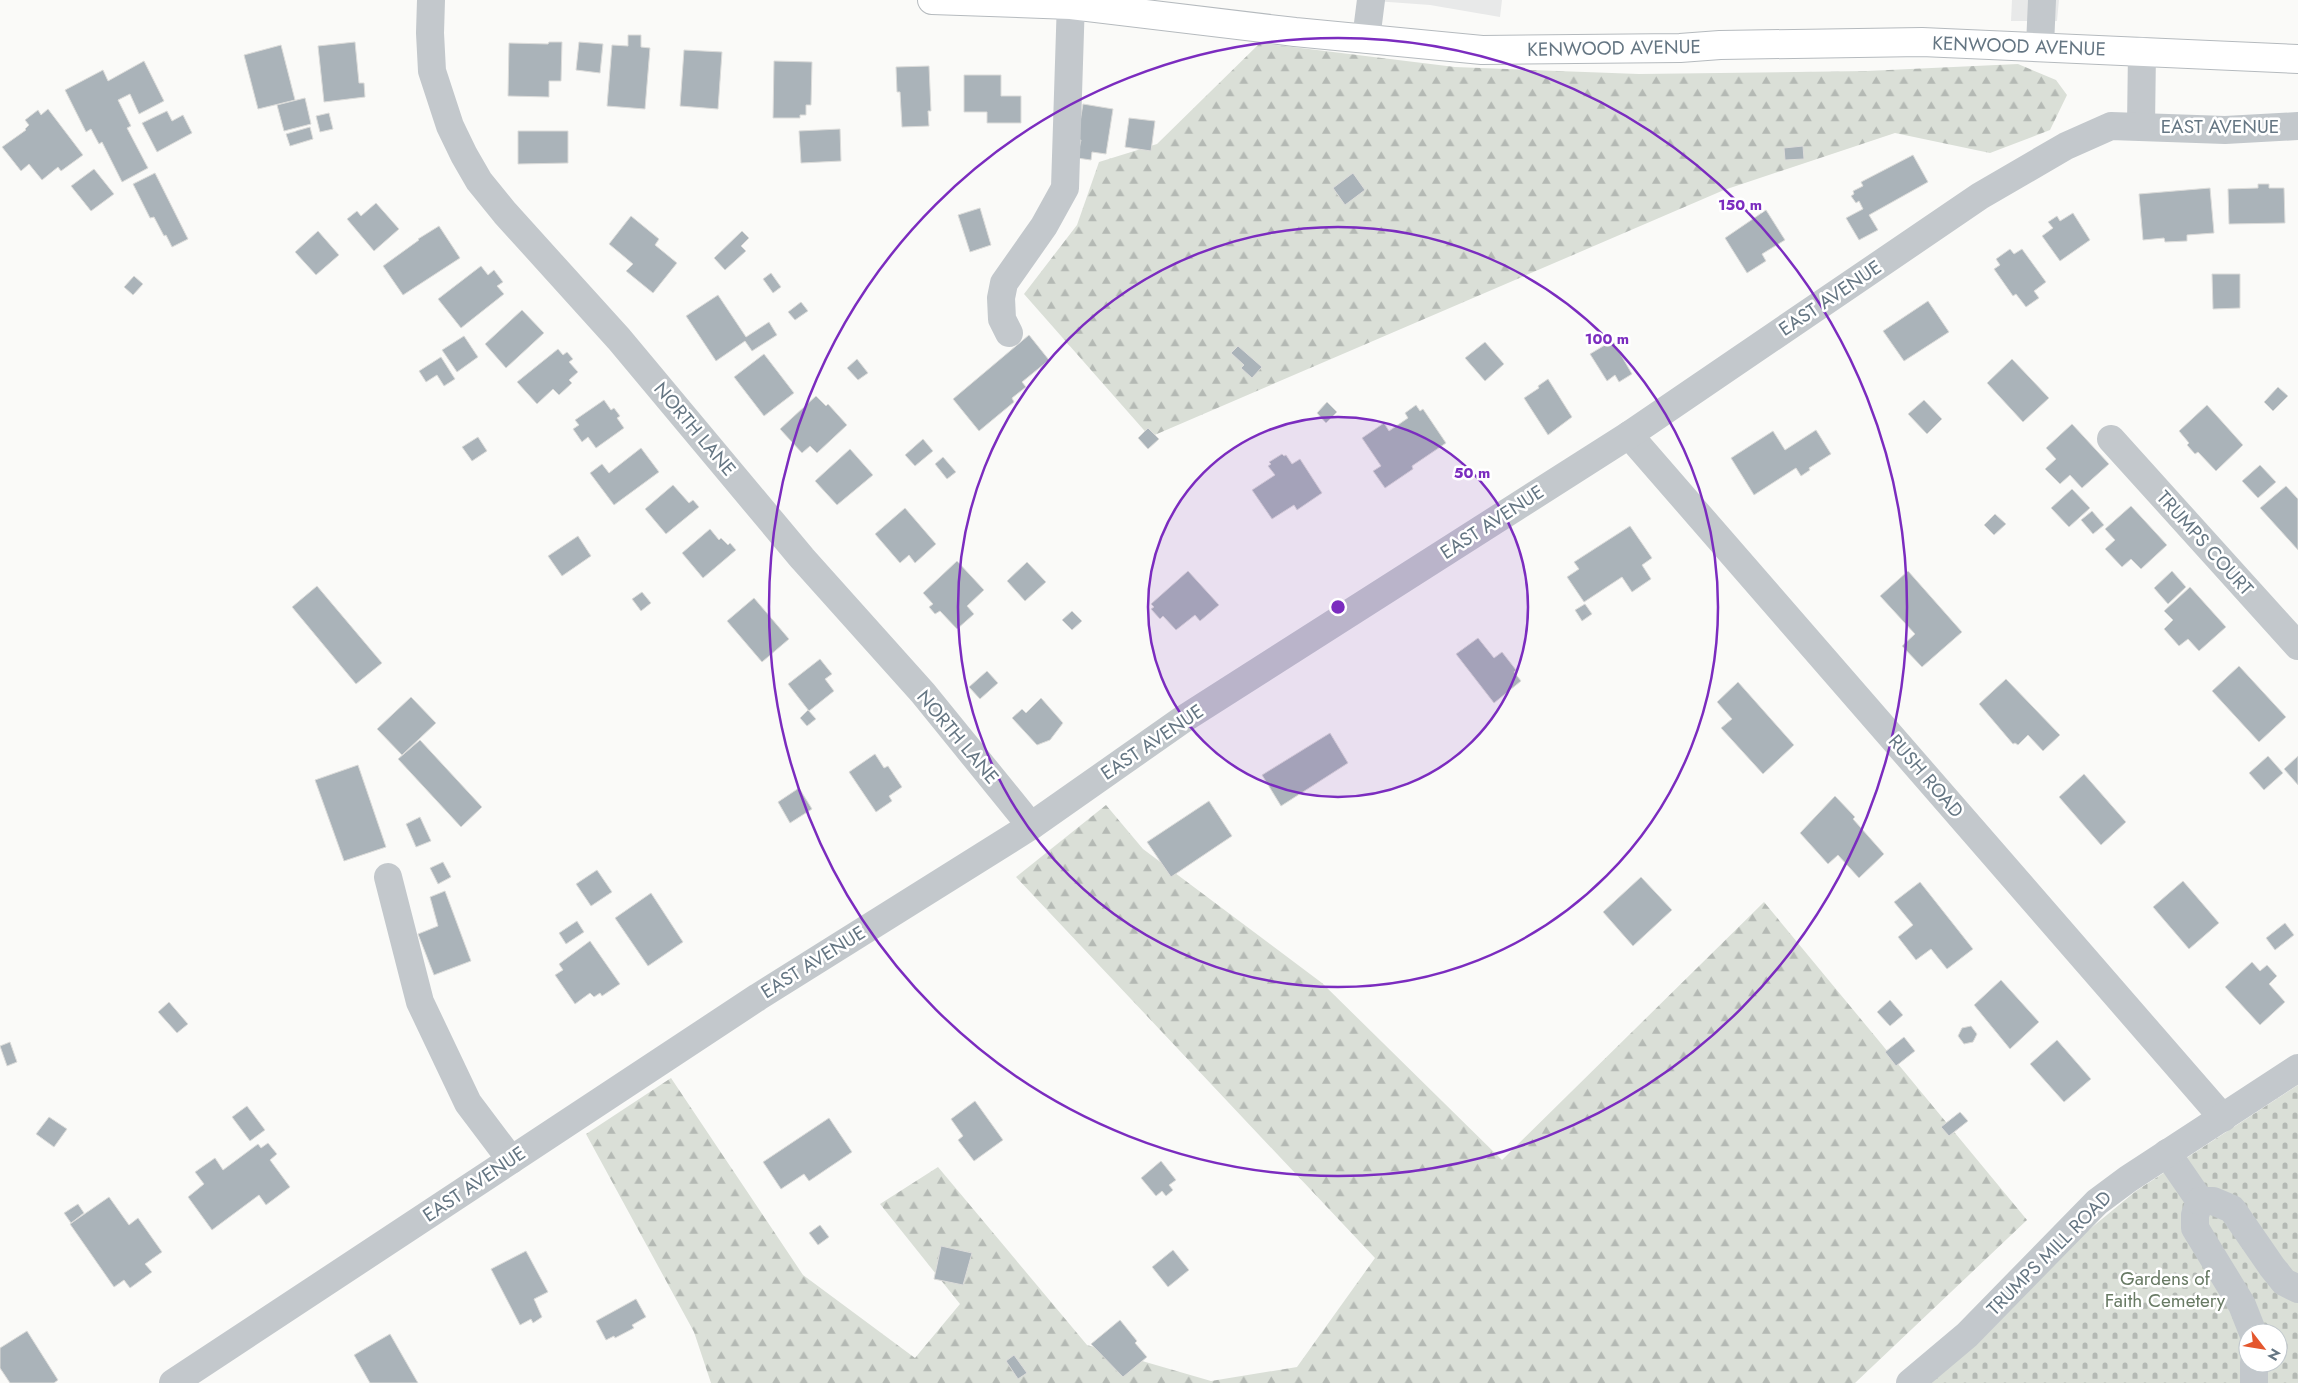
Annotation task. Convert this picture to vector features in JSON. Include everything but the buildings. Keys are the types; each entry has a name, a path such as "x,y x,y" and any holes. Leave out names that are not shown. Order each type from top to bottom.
{"main road":[{"name":"KENWOOD AVENUE","path":"932,0 1071,2 1366,39 1482,50 1680,48 1720,45 1922,42 2298,59"}],"street":[{"name":"NORTH LANE","path":"431,0 432,71 450,126 479,180 505,213 619,339 802,558 923,693 1031,826"},
{"path":"1366,39 1371,0"},
{"path":"2040,46 2042,0"},
{"path":"1009,333 1002,319 1001,298 1004,283 1044,226 1065,188 1071,2"},
{"name":"EAST AVENUE","path":"2141,126 2142,51"},
{"name":"EAST AVENUE","path":"173,1383 758,997 1031,826 1182,720 1629,435 1980,196 2075,142 2111,126 2226,130 2298,126"},
{"name":"RUSH ROAD","path":"1629,435 2222,1118"},
{"name":"TRUMPS COURT","path":"2111,439 2298,646"},
{"path":"388,877 420,1002 468,1103 511,1160"},
{"name":"TRUMPS MILL ROAD","path":"1910,1383 1967,1335 2097,1202 2167,1153 2298,1068"},
{"path":"2167,1153 2200,1201"},
{"path":"2200,1201 2213,1201 2232,1209 2284,1282 2298,1289"},
{"path":"2200,1201 2195,1215 2196,1228 2242,1305 2249,1323"}],"shaded area":[{"path":"1361,0 1502,0 1500,17 1430,5"},
{"path":"2012,0 2059,0 2057,21 2011,21"}],"green space":[{"path":"1260,43 1455,67 1639,74 1867,71 2018,64 2056,80 2067,95 2050,130 1990,153 1895,133 1724,190 1150,437 1024,294 1077,225 1099,162 1157,144"},
{"path":"1106,805 1143,849 1322,983 1502,1160 1764,902 2027,1220 1855,1383 711,1383 694,1332 586,1134 671,1078 803,1275 915,1358 960,1304 880,1204 938,1167 1087,1345 1211,1381 1297,1367 1375,1258 1016,877"},
{"name":"Gardens of Faith Cemetery","path":"2298,1085 2298,1383 1925,1383 2085,1233 2136,1191"}]}
